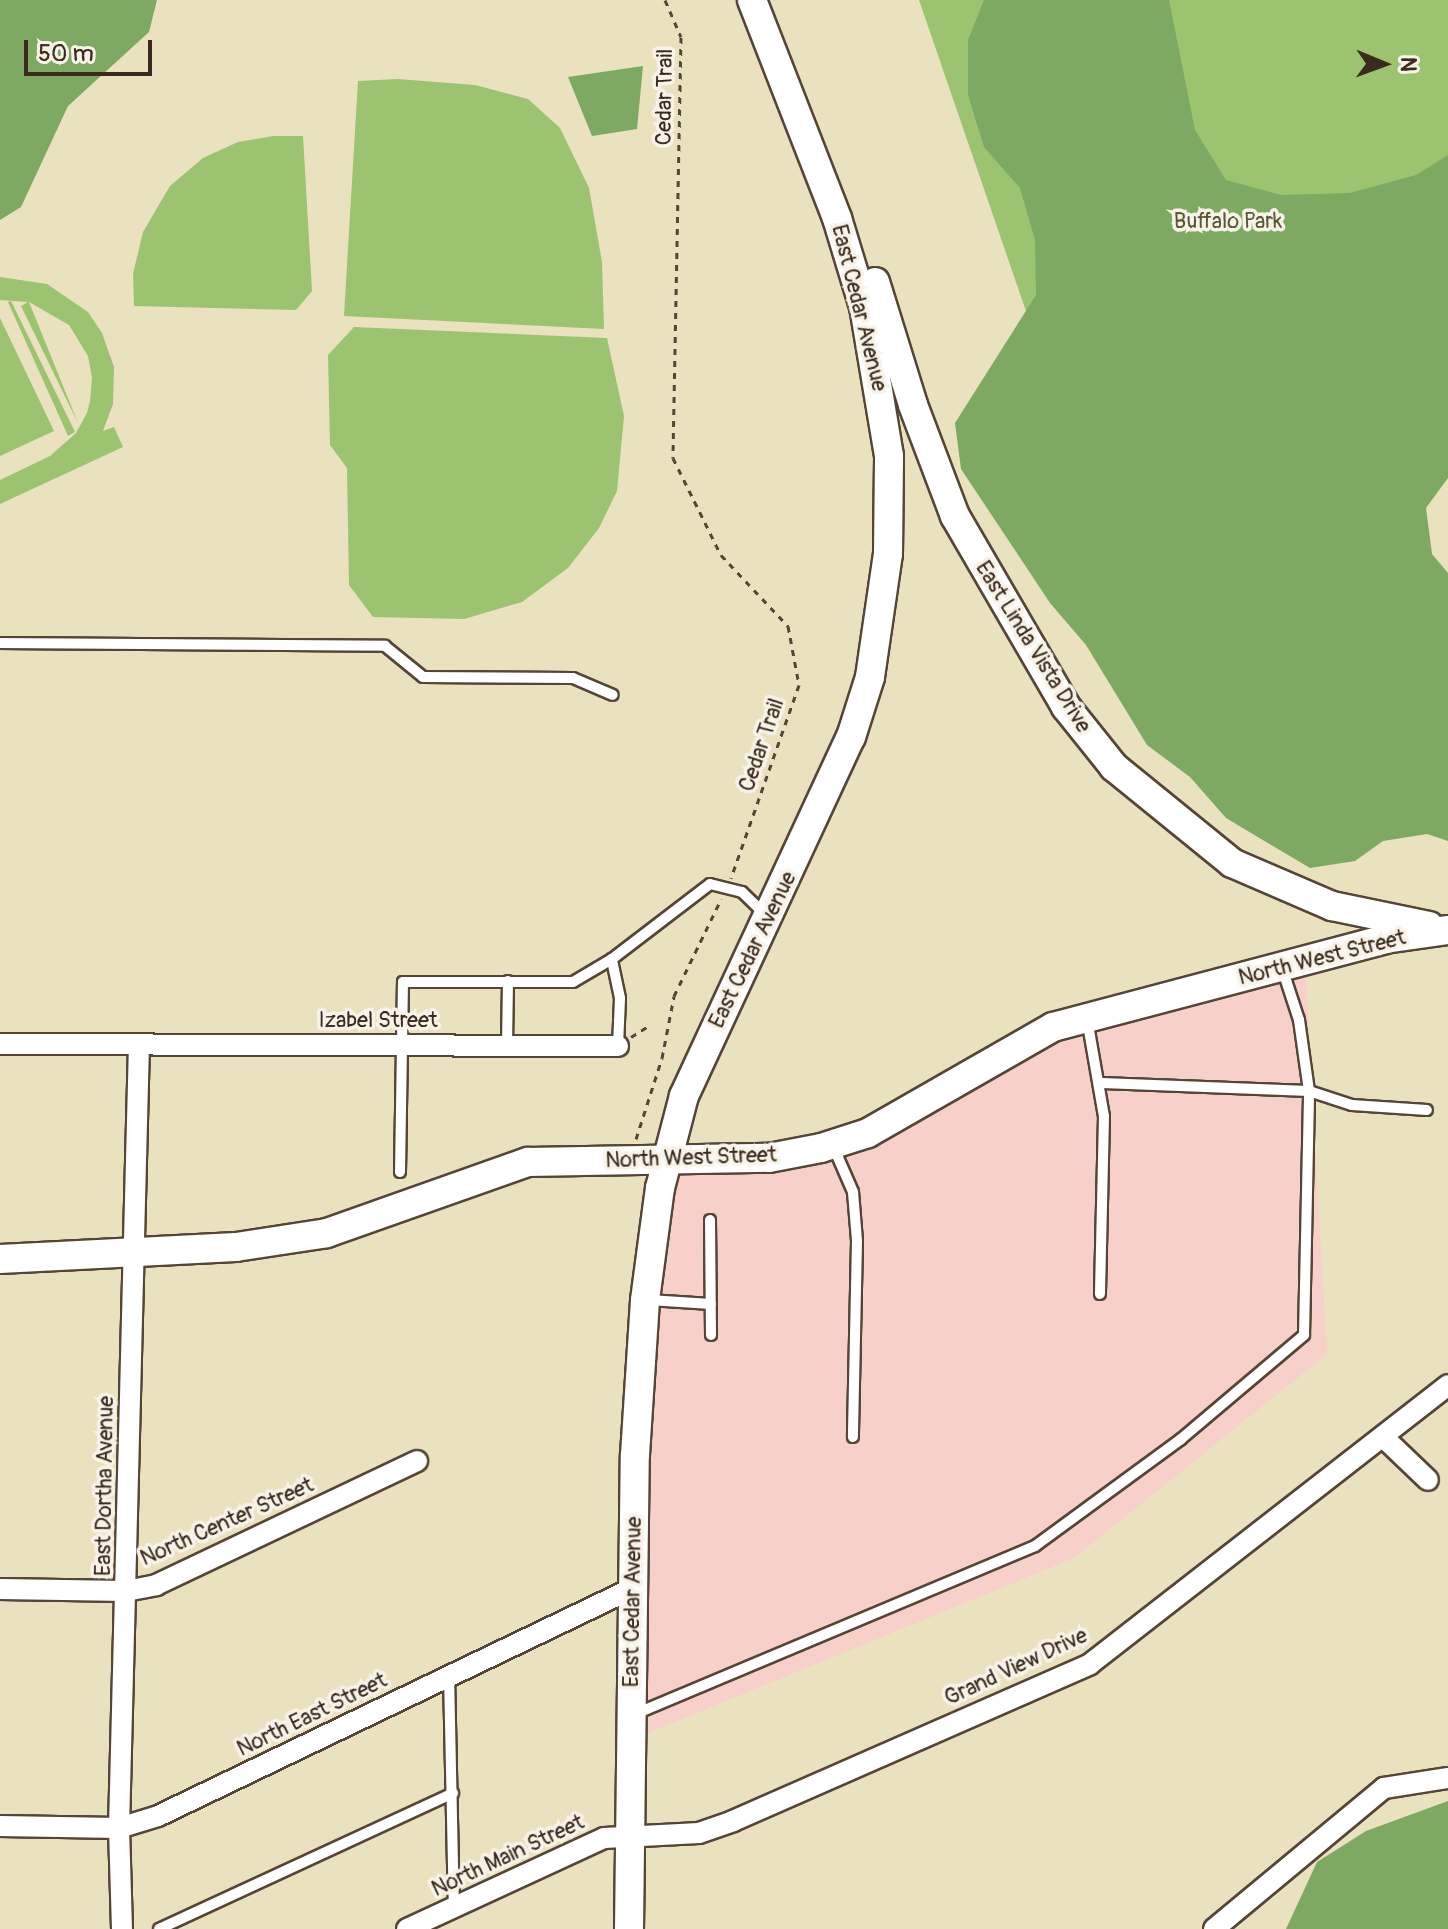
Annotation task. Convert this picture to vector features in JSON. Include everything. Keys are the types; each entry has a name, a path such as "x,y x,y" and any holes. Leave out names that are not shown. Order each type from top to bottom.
{"street":[{"name":"East Cedar Avenue","path":"629,1929 631,1589 645,1300 666,1160 684,1096 851,737 870,677 885,593 890,503 883,400 864,307 837,218 752,0"},
{"name":"East Linda Vista Drive","path":"837,218 864,245 913,405 955,516 1066,707 1114,767 1232,863 1332,906 1448,930"},
{"name":"North West Street","path":"0,1259 236,1247 327,1233 528,1162 769,1158 833,1144 888,1122 1024,1040 1087,1017 1385,939 1448,930"},
{"name":"Izabel Street","path":"0,1044 618,1046"},
{"name":"East Dortha Avenue","path":"122,1929 119,1828 139,1044"},
{"name":"Grand View Drive","path":"631,1837 699,1833 733,1821 1090,1664 1448,1385"},
{"path":"1383,1437 1428,1480"},
{"name":"North Center Street","path":"0,1589 126,1591 156,1585 417,1461"},
{"name":"North East Street","path":"0,1826 119,1828 158,1816 631,1589"},
{"path":"1214,1929 1384,1788 1448,1778"},
{"name":"North Main Street","path":"407,1929 604,1838 631,1837"}],"lane":[{"path":"0,643 385,646 423,677 573,678 613,695"},
{"path":"400,1172 403,982 573,982 612,959 698,888 728,886 769,917"},
{"path":"612,959 620,998 618,1046"},
{"path":"631,1715 1035,1546 1181,1439 1304,1335 1309,1091 1299,1020 1281,966"},
{"path":"507,1045 508,981"},
{"path":"1087,1017 1102,1083 1100,1294"},
{"path":"1102,1083 1309,1091 1352,1105 1427,1110"},
{"path":"833,1144 853,1192 857,1241 853,1437"},
{"path":"710,1220 711,1335"},
{"path":"645,1300 711,1304"},
{"path":"449,1674 454,1907"},
{"path":"159,1929 453,1793"}],"path":[{"name":"Cedar Trail","path":"637,1136 662,1058 674,996 728,886 799,685 788,626 721,555 673,458 681,37 665,0"}],"shaded area":[{"path":"1305,960 1327,1354 1074,1558 631,1740 666,1160 833,1144 995,1056"}],"green space":[{"path":"0,0 157,0 149,32 68,106 21,207 0,220"},
{"name":"Buffalo Park","path":"919,0 1448,0 1448,391 1028,317"},
{"path":"984,0 1169,0 1195,130 1226,180 1281,195 1350,193 1416,175 1448,155 1448,478 1426,508 1432,554 1448,573 1448,841 1427,834 1383,841 1355,861 1310,868 1226,818 1190,777 1147,745 1086,645 1050,603 961,469 955,423 1036,295 1035,240 1020,188 984,147 968,95 968,40"},
{"path":"643,66 637,129 592,136 568,77"},
{"path":"398,79 475,85 528,99 560,128 589,188 602,262 604,329 344,316 358,81"},
{"path":"274,136 303,136 312,291 296,310 134,306 133,274 143,232 170,186 203,158 238,142"},
{"path":"0,277 47,284 88,312 102,333 114,367 113,404 103,431 114,427 123,447 0,504 0,480 50,456 76,433 87,413 92,378 88,356 69,325 29,302 78,423 21,306 28,302 0,300"},
{"path":"11,301 75,432 68,436 8,302"},
{"path":"0,318 54,431 0,456"},
{"path":"354,327 607,338 624,416 617,491 599,528 568,568 522,602 464,619 373,617 349,585 347,468 330,445 328,355"},
{"path":"1448,1801 1448,1929 1286,1929 1317,1862 1366,1831"}]}
